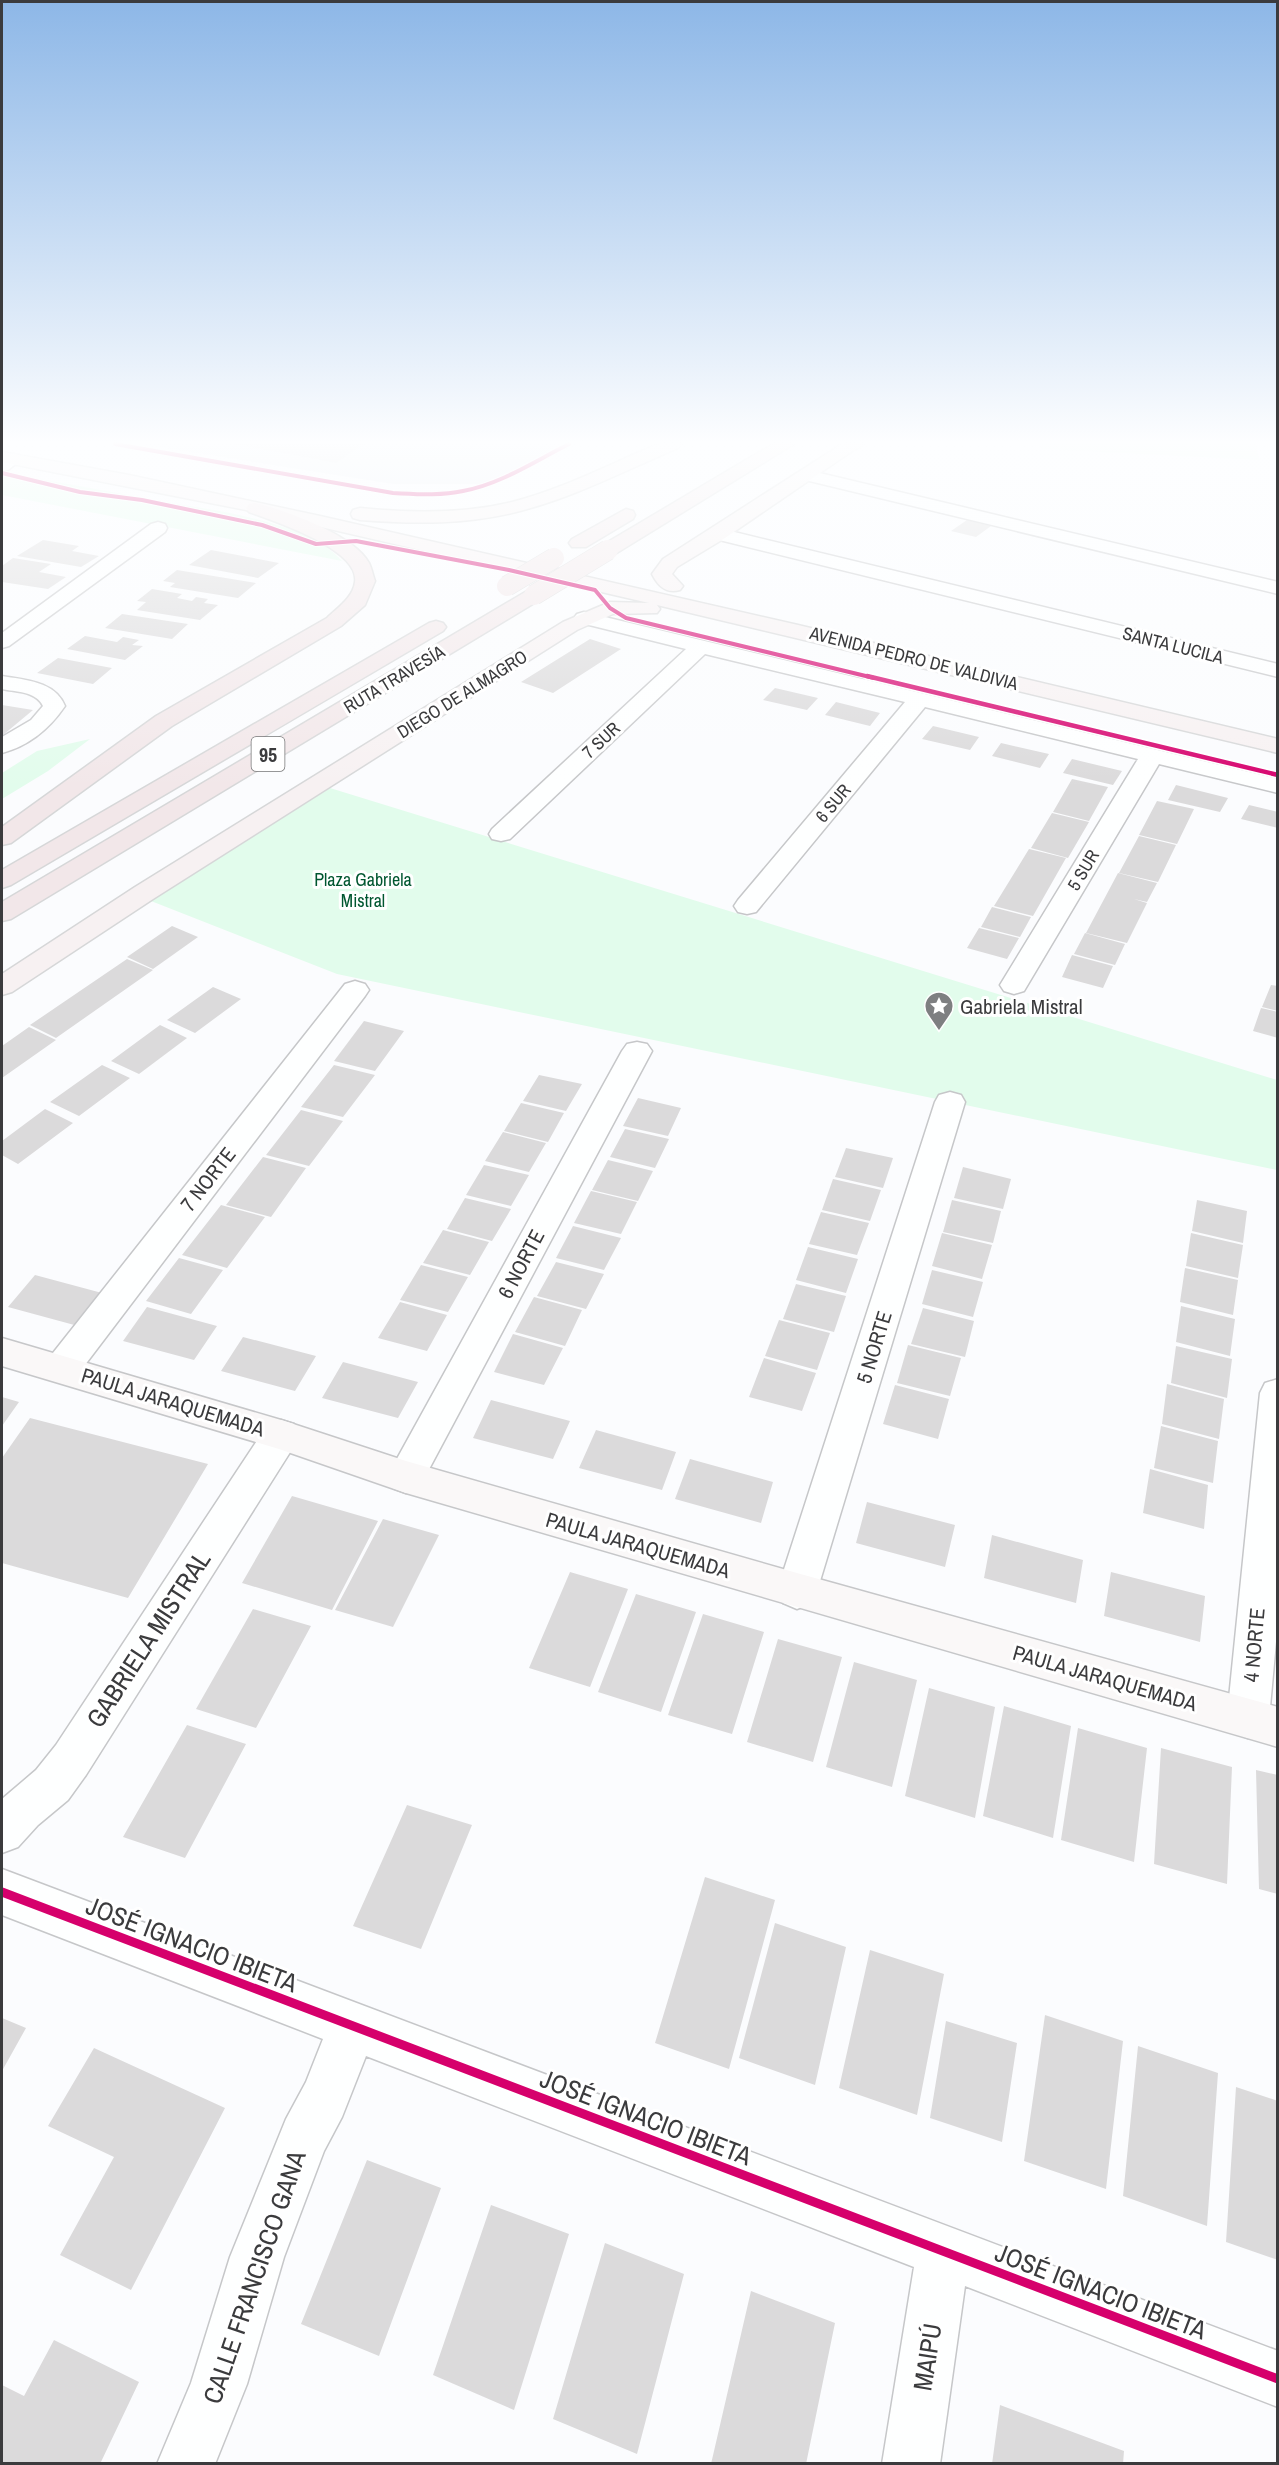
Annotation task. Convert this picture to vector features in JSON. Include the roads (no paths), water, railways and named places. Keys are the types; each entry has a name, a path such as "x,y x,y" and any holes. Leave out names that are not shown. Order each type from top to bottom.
{"highway":[{"path":"2,838 155,727 334,622 363,594 367,579 357,559"},
{"path":"487,598 552,559"},
{"name":"RUTA TRAVESÍA","path":"2,913 593,559"},
{"name":"RUTA TRAVESÍA","path":"2,880 456,616"}],"main road":[{"name":"AVENIDA PEDRO DE VALDIVIA","path":"483,559 1278,746"},
{"name":"AVENIDA PEDRO DE VALDIVIA","path":"555,559 1278,728"},
{"path":"673,586 662,574 666,567 679,559"},
{"name":"DIEGO DE ALMAGRO","path":"2,986 144,893 584,618 610,608 657,610 828,650 977,674"}],"street":[{"path":"2,642 116,559"},
{"name":"SANTA LUCILA","path":"820,559 1278,671"},
{"path":"1157,559 1278,588"},
{"path":"584,618 1278,786"},
{"name":"7 SUR","path":"501,834 700,646"},
{"path":"2,683 46,694 51,698 54,706 39,725 2,746"},
{"name":"6 SUR","path":"747,906 920,699"},
{"name":"5 SUR","path":"1014,985 1152,756"},
{"name":"7 NORTE","path":"62,1368 355,990"},
{"name":"6 NORTE","path":"406,1477 637,1051"},
{"name":"5 NORTE","path":"797,1591 950,1102"},
{"name":"PAULA JARAQUEMADA","path":"2,1352 281,1435 406,1477 1263,1723"},
{"name":"4 NORTE","path":"1263,1723 1278,1393"},
{"name":"GABRIELA MISTRAL","path":"2,1831 22,1810 52,1785 71,1760 281,1435"},
{"name":"JOSÉ IGNACIO IBIETA","path":"2,1892 1278,2379"},
{"name":"CALLE FRANCISCO GANA","path":"186,2463 219,2384 257,2257 304,2137 324,2099 353,2026"},
{"name":"MAIPÚ","path":"911,2463 943,2251"}],"place":[{"name":"Gabriela Mistral","path":"939,1032"}],"park label":[{"name":"Plaza Gabriela Mistral","path":"363,889"}]}
